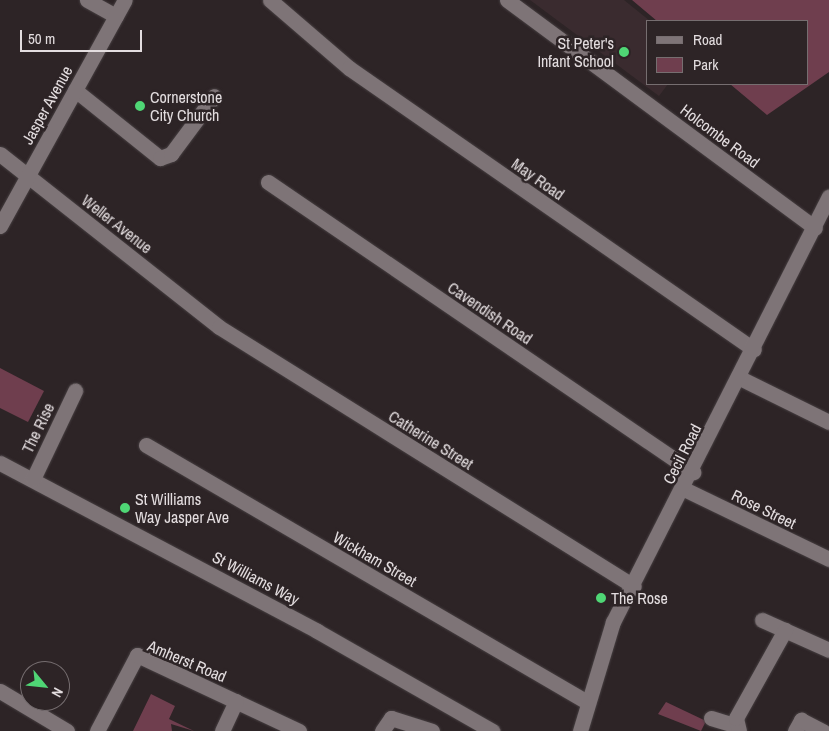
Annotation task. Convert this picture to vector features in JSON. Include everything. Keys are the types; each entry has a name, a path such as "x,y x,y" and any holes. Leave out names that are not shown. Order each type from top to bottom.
{"street":[{"path":"86,0 116,16"},
{"name":"Jasper Avenue","path":"0,226 125,0"},
{"name":"May Road","path":"270,0 305,34 754,349"},
{"name":"Holcombe Road","path":"507,0 815,228"},
{"path":"75,90 160,158 171,154 214,96"},
{"name":"Weller Avenue","path":"0,154 212,322"},
{"name":"Cavendish Road","path":"268,182 693,472"},
{"name":"Cecil Road","path":"580,731 610,627 634,586 693,472 829,197"},
{"name":"Catherine Street","path":"212,322 634,586"},
{"path":"740,378 829,422"},
{"name":"The Rise","path":"33,479 75,391"},
{"name":"Wickham Street","path":"146,445 587,702"},
{"name":"St Williams Way","path":"0,463 33,479 492,731"},
{"name":"Rose Street","path":"684,489 829,559"},
{"path":"762,620 829,650"},
{"path":"738,729 736,718 785,630"},
{"name":"Amherst Road","path":"97,731 137,655 299,731"},
{"path":"0,691 67,731"},
{"path":"222,731 236,701"},
{"path":"382,731 391,718 432,731"},
{"path":"711,718 738,729"},
{"path":"798,726 823,731"}],"shaded area":[{"name":"St Peter's Infant School","path":"530,0 624,0 649,20 646,20 646,85 667,85 659,96"}],"green space":[{"path":"632,0 829,0 829,72 767,115 731,85 809,85 809,20 656,20"},
{"path":"0,368 44,391 28,422 0,408"},
{"path":"151,694 175,706 169,719 194,731 171,724 172,731 133,731"},
{"path":"666,702 706,721 701,731 658,714"}],"place":[{"name":"St Peter's Infant School","path":"624,52"},
{"name":"Cornerstone City Church","path":"140,106"},
{"name":"St Williams Way Jasper Ave","path":"125,508"},
{"name":"The Rose","path":"601,598"}]}
